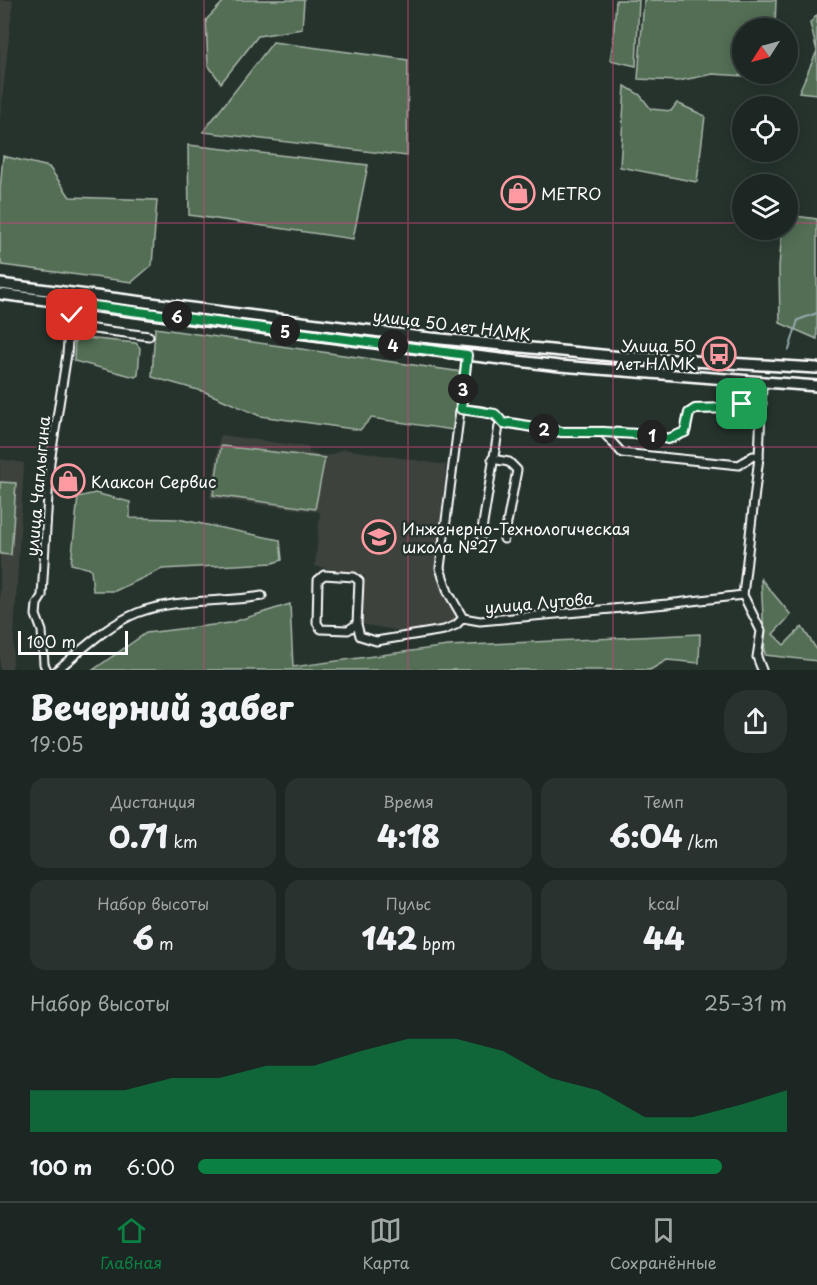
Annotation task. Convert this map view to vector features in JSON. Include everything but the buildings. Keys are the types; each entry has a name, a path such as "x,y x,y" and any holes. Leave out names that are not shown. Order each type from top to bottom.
{"main road":[{"name":"улица 50 лет НЛМК","path":"0,284 421,338 579,353 817,368"},
{"name":"улица 50 лет НЛМК","path":"0,294 560,366 759,381"},
{"path":"71,303 72,298 84,294"},
{"path":"560,366 579,353"},
{"path":"759,381 817,386"}],"street":[{"name":"улица Чаплыгина","path":"47,670 44,664 42,631 36,615 37,604 42,596 50,462 70,326 71,303"},
{"path":"70,326 149,336"},
{"name":"улица Лутова","path":"467,355 440,568 448,592 463,618 480,621 743,595"},
{"path":"759,381 762,387 759,457 743,595 761,631 757,657 762,670"},
{"path":"481,536 499,426 510,423 562,432 654,435 668,439 685,432 689,413 695,409 729,408 742,404 762,403"},
{"path":"461,409 495,414 504,424"},
{"path":"603,432 622,453 739,465 753,456 759,457"},
{"path":"492,459 509,462 517,470 504,539"},
{"path":"357,624 348,630 321,630 317,623 318,580 324,576 354,577 359,581 357,624 360,636 376,641 444,630 456,625 463,618"},
{"path":"57,670 115,624 138,613 182,603 242,600 262,596"}],"shaded area":[{"path":"0,0 13,0 0,120"},
{"name":"Инженерно-Технологическая школа №27","path":"220,435 309,447 309,453 328,456 344,449 446,465 437,562 459,616 454,623 407,632 360,624 365,576 315,566 320,512 210,498"},
{"path":"0,459 24,463 12,670 0,670"}],"green space":[{"path":"225,0 304,0 302,29 258,36 221,83 208,65 206,20"},
{"path":"616,0 639,0 636,66 610,60"},
{"path":"644,0 776,0 775,18 732,18 732,75 713,74 678,81 638,79"},
{"path":"817,15 817,51 810,23"},
{"path":"273,42 408,60 407,156 203,132"},
{"path":"817,51 817,94 799,92"},
{"path":"625,86 640,95 651,109 671,111 677,103 705,116 697,182 620,167"},
{"path":"188,145 368,165 353,239 189,215"},
{"path":"3,156 49,167 70,197 157,200 152,265 132,282 2,265 0,258 0,190"},
{"path":"798,216 817,219 817,339 780,323 779,267 781,240 798,240"},
{"path":"155,328 462,372 453,430 371,418 360,430 260,416 205,392 152,377"},
{"path":"75,337 136,343 140,348 138,375 135,377 74,361"},
{"path":"221,446 325,458 315,509 213,495"},
{"path":"0,482 16,483 11,555 0,554"},
{"path":"95,493 130,502 130,518 178,519 280,540 282,560 273,563 162,569 115,591 93,591 91,569 71,564 78,497"},
{"path":"761,579 791,615 773,634 784,645 802,627 817,650 817,661 765,655"},
{"path":"290,604 293,667 448,646 700,634 699,663 667,660 650,670 93,670 146,633 230,623"}],"waterway":[{"path":"789,350 798,320 817,313"}],"place":[{"name":"METRO","path":"518,193"},
{"name":"Улица 50 лет НЛМК","path":"719,354"},
{"name":"Клаксон Сервис","path":"68,481"},
{"name":"Инженерно-Технологическая школа №27","path":"379,537"}],"route":[{"path":"72,315 71,303 467,355 461,409 495,414 504,424 510,423 562,432 654,435 668,439 685,432 689,413 695,409 729,408 742,404"}]}
